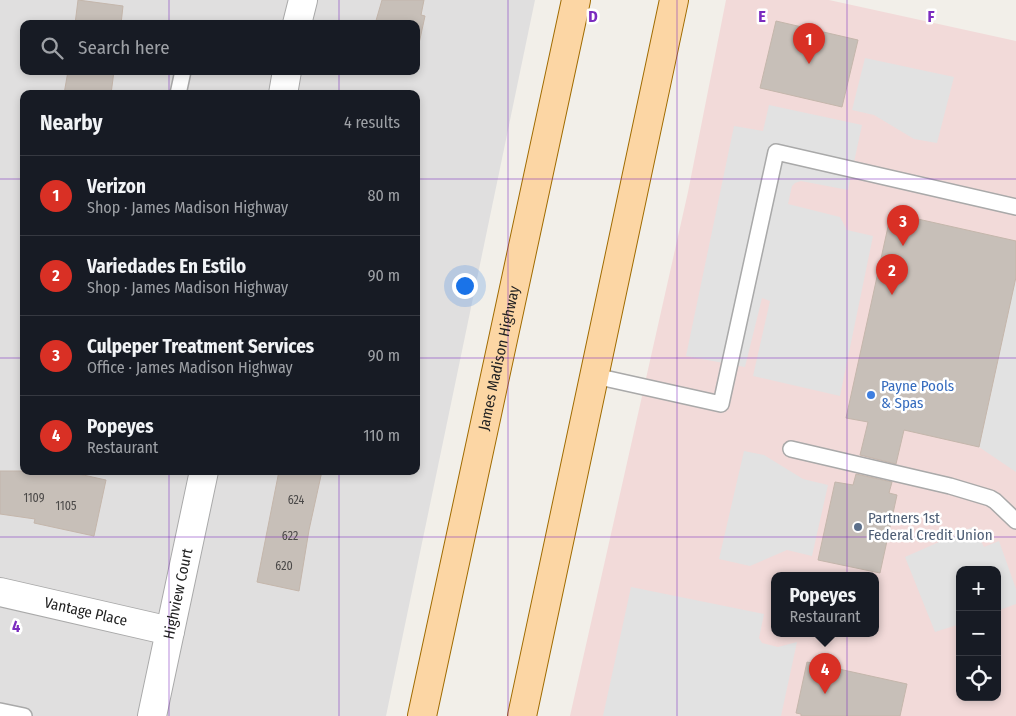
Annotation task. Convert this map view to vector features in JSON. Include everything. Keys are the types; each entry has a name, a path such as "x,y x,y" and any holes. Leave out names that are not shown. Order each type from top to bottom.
{"main road":[{"name":"James Madison Highway","path":"422,716 576,0"},
{"path":"522,716 674,0"}],"street":[{"path":"299,20 302,0"},
{"path":"284,90 287,75"},
{"name":"Highview Court","path":"152,716 203,475"},
{"name":"Vantage Place","path":"0,592 170,631"}],"lane":[{"path":"179,90 182,75"},
{"path":"595,376 721,404 776,152 1016,207"},
{"path":"791,449 950,486 990,498 1016,521"},
{"path":"0,711 24,716"}],"shaded area":[{"path":"0,0 535,0 386,716 0,716"},
{"path":"726,0 829,0 1016,41 1016,716 570,716 688,192"},
{"path":"865,58 954,77 937,143 914,139 874,115 852,110"},
{"path":"769,105 862,125 848,190 801,181 792,186 788,204 840,217 847,230 873,236 840,396 753,376 770,301 762,298 745,367 686,356 734,126 763,131"},
{"path":"1016,277 1016,472 979,447"},
{"path":"744,451 764,455 803,479 828,485 812,556 787,550 750,566 719,559"},
{"path":"973,527 984,547 999,541 1016,589 1016,604 1001,610 1001,566 956,566 956,625 935,632 905,557"},
{"path":"631,587 764,614 759,638 762,643 778,647 797,642 781,716 603,716"}],"building":[{"path":"78,0 123,6 121,20 76,20"},
{"path":"382,0 424,0 421,15 425,16 420,39 420,20 376,20"},
{"path":"776,21 858,40 842,107 760,88"},
{"path":"67,75 113,75 112,90 65,90"},
{"path":"891,213 1016,241 1016,277 979,447 904,430 896,464 860,455 868,422 846,418"},
{"path":"0,471 20,471 20,475 83,475 106,480 94,536 34,523 35,519 0,514"},
{"name":"Partners 1st Federal Credit Union","path":"856,474 892,482 889,493 897,495 880,573 818,560 835,482 853,485"},
{"path":"278,475 321,475 309,530 299,591 257,582"},
{"path":"807,662 907,684 900,716 801,716 801,714 796,713"}],"place":[{"name":"Verizon","path":"809,64"},
{"name":"Culpeper Treatment Services","path":"903,246"},
{"name":"Variedades En Estilo","path":"892,295"},
{"name":"Payne Pools & Spas","path":"871,395"},
{"name":"Partners 1st Federal Credit Union","path":"858,527"},
{"name":"Popeyes","path":"825,694"}]}
